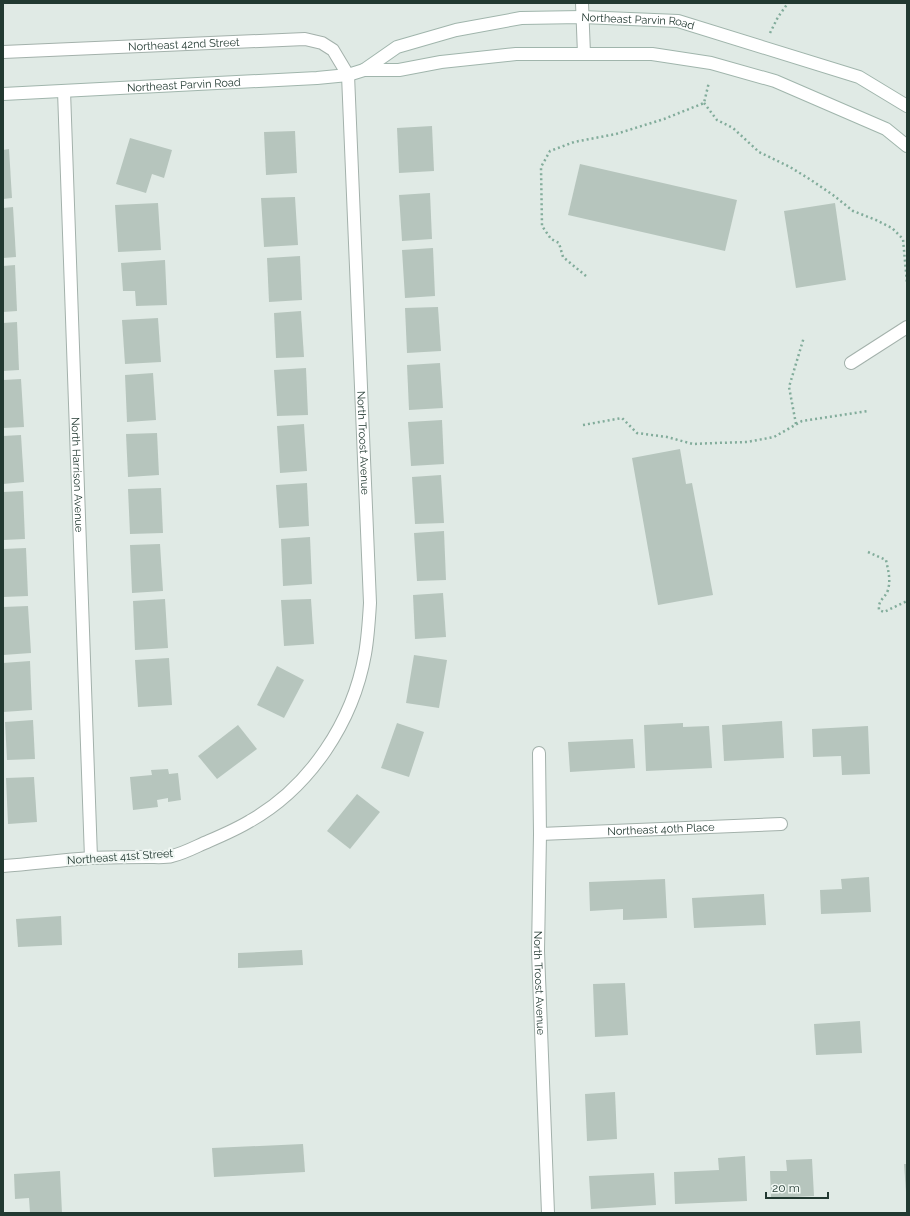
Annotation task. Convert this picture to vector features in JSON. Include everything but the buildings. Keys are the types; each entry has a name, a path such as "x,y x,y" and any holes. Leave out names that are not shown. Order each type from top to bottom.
{"street":[{"path":"582,3 584,54"},
{"name":"Northeast Parvin Road","path":"364,70 397,47 456,30 521,18 582,17 678,21 859,77 907,106"},
{"name":"Northeast 42nd Street","path":"3,52 305,39 322,43 333,50 348,75"},
{"name":"Northeast Parvin Road","path":"3,94 317,78 348,75 364,70 399,70 441,62 516,54 652,54 718,65 782,84 886,129 907,146"},
{"name":"North Troost Avenue","path":"292,790 310,771 326,750 342,722 359,680 369,629 370,603 348,75"},
{"name":"North Harrison Avenue","path":"64,91 91,858"},
{"path":"851,363 907,326"},
{"name":"North Troost Avenue","path":"540,753 538,951 548,1213"},
{"name":"Northeast 41st Street","path":"3,866 91,858 172,856 228,833 251,821 292,790"},
{"name":"Northeast 40th Place","path":"540,834 781,824"}],"path":[{"path":"770,34 778,17 788,3"},
{"path":"704,103 709,82"},
{"path":"586,276 563,257 559,244 551,239 542,226 541,167 550,151 574,142 616,134 664,119 704,103"},
{"path":"704,103 717,120 733,128 759,152 790,167 811,180 853,211 892,228 903,239 907,283"},
{"path":"796,424 789,387 804,338"},
{"path":"583,425 622,418 637,433 667,437 693,444 747,442 774,437 802,421 868,411"},
{"path":"868,552 886,560 890,576 887,590 878,604 879,610 884,612 907,601"}]}
